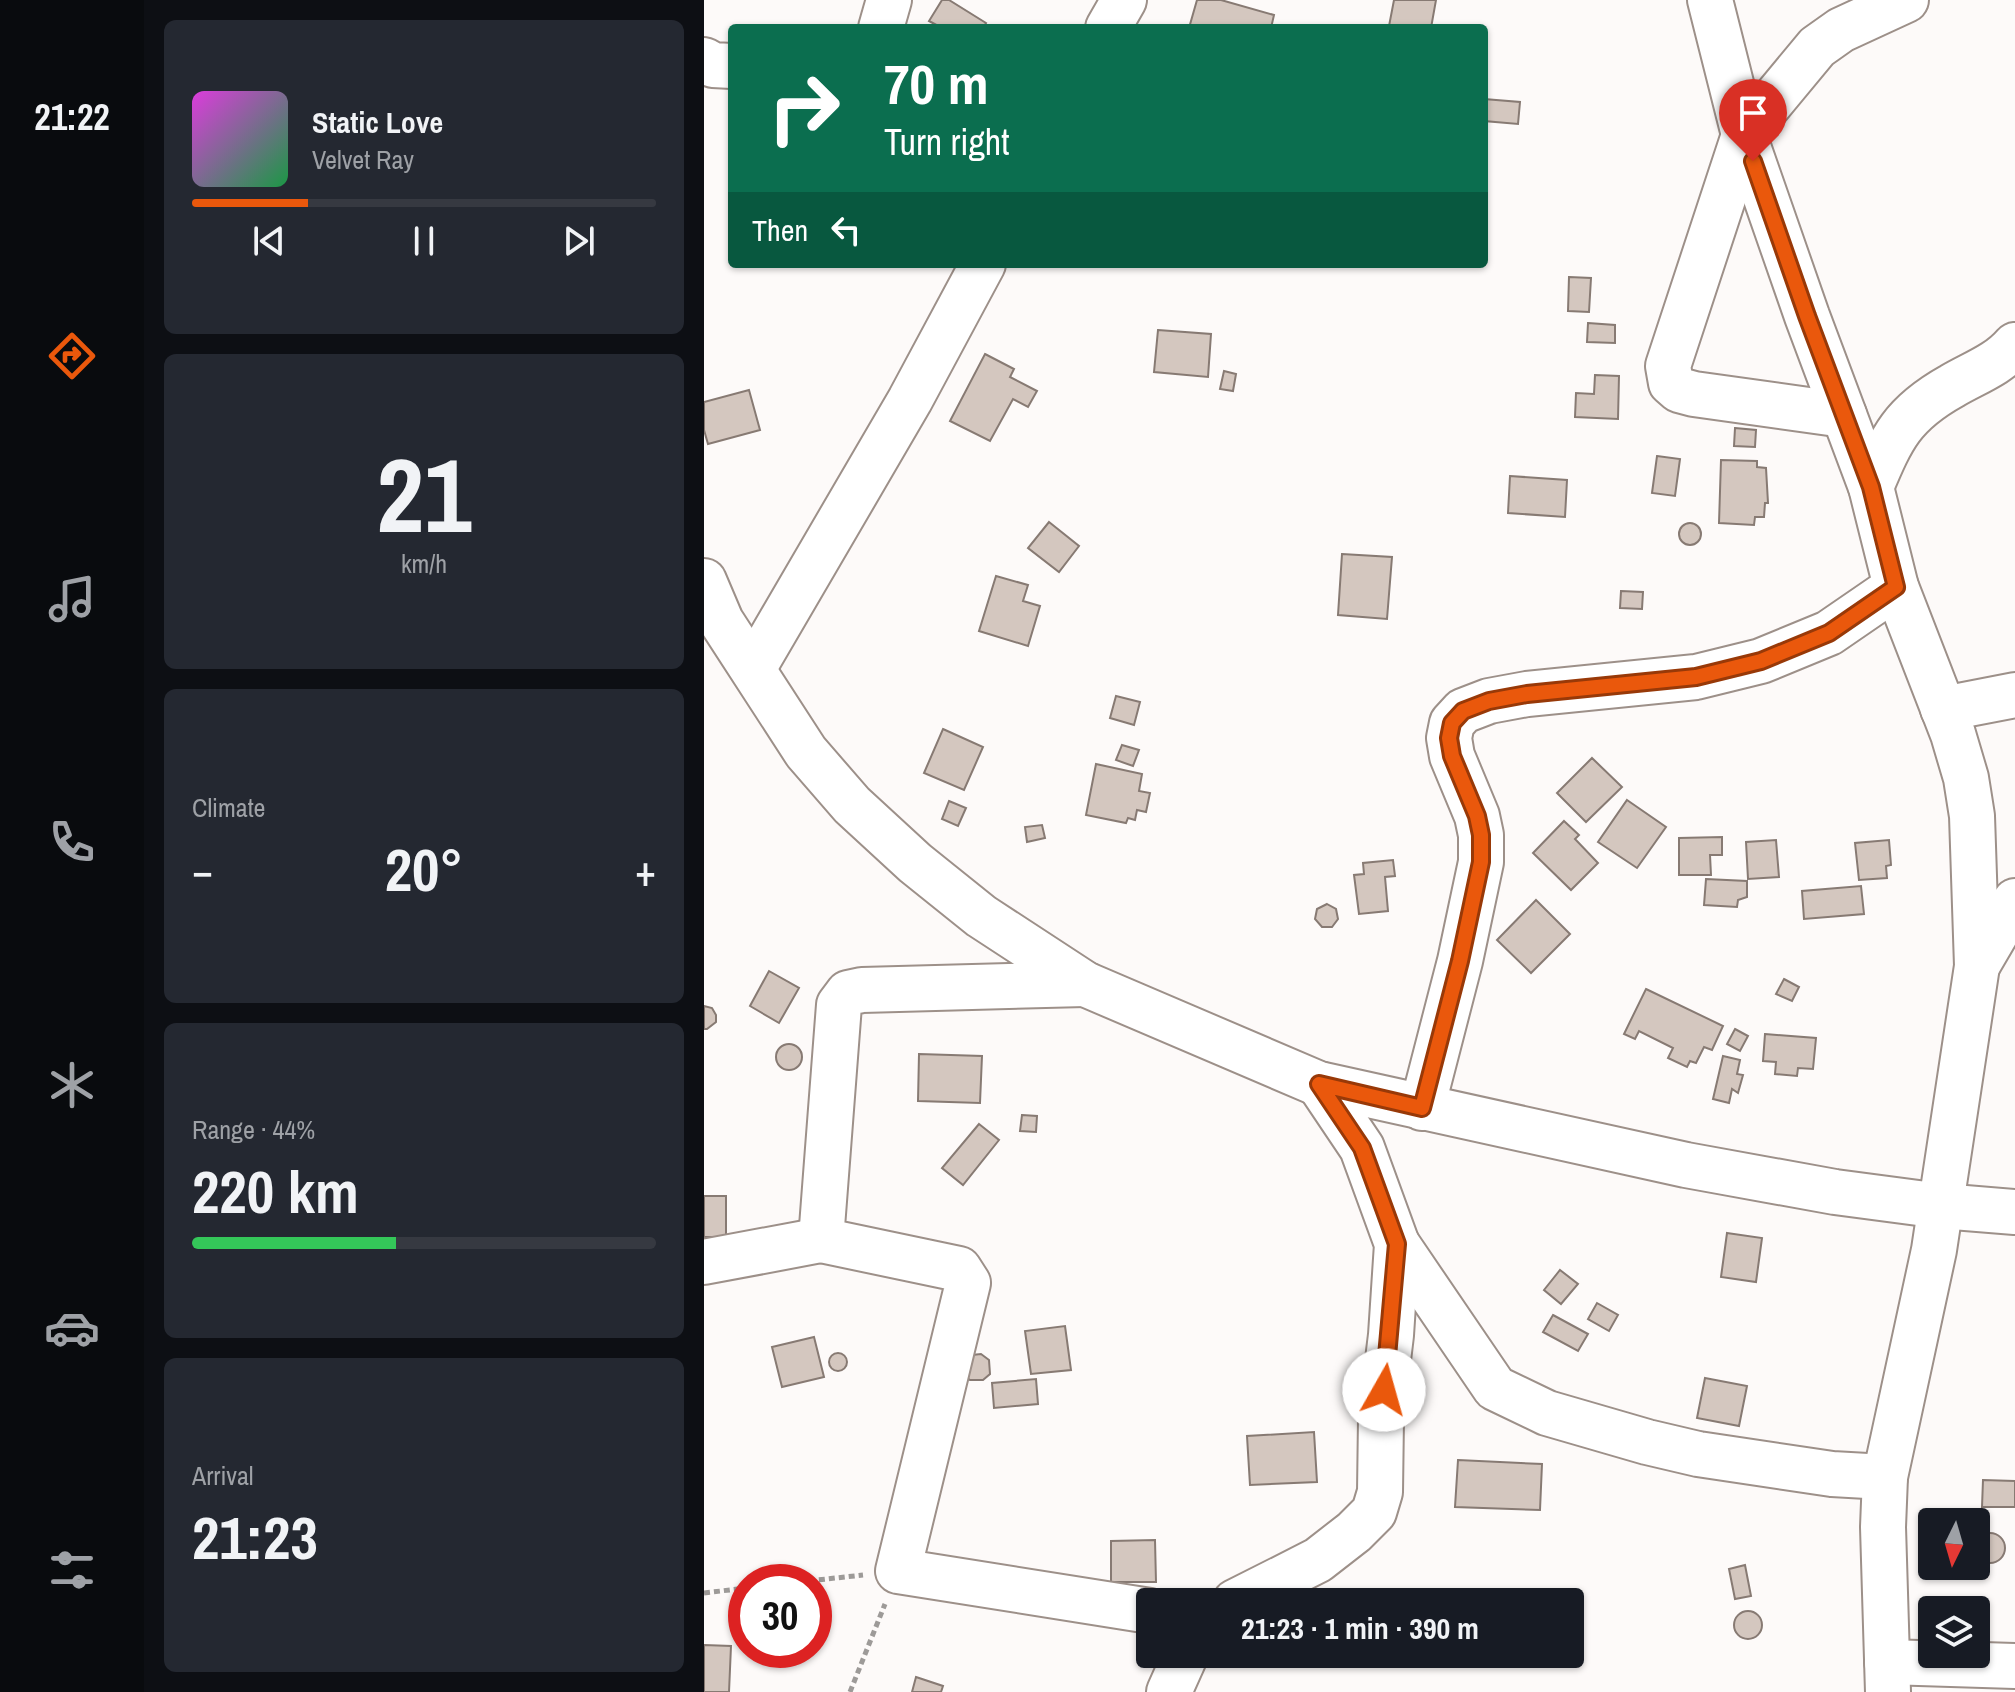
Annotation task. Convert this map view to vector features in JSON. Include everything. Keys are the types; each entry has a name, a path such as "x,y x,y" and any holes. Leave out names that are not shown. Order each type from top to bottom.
{"street":[{"path":"882,24 889,0"},
{"path":"1110,24 1124,0"},
{"path":"1710,0 1744,135 1871,487 1896,587 1966,778 1972,816 1977,966 1941,1206 1885,1477 1883,1527 1888,1677 2015,1666"},
{"path":"1844,415 1679,390 1671,383 1668,366 1744,135 1817,47 1841,30 1906,0"},
{"path":"704,60 713,65 728,66"},
{"path":"753,669 910,400 981,268"},
{"path":"1871,487 1891,439 1903,422 1922,405 1989,367 2015,345"},
{"path":"704,581 713,627 753,669 806,752 852,805 915,863 981,916 1085,984 1319,1084 1686,1165 1835,1192 2015,1212"},
{"path":"1422,1108 1460,961 1481,862 1477,816 1452,756 1449,738 1452,723 1463,711 1489,701 1527,694 1696,677 1761,661 1829,633 1896,587"},
{"path":"1943,709 2015,695"},
{"path":"1977,966 2015,901"},
{"path":"821,1240 839,1005 848,993 862,990 1085,984"},
{"path":"1319,1084 1362,1148 1397,1244 1495,1388 1534,1407 1598,1429 1698,1454 1818,1472 1885,1477"},
{"path":"704,1262 821,1240 959,1269 968,1283 898,1571 1136,1609"},
{"path":"1263,1588 1318,1560 1374,1512 1380,1492 1381,1418 1397,1244"},
{"path":"1169,1692 1180,1668"}],"path":[{"path":"832,1578 898,1571 850,1692"},
{"path":"704,1593 728,1590"}],"building":[{"path":"942,0 949,0 986,23 935,24 929,21"},
{"path":"1197,0 1221,0 1274,15 1272,24 1190,24"},
{"path":"1394,0 1436,0 1432,24 1389,24"},
{"path":"1488,99 1520,102 1518,124 1488,121"},
{"path":"1569,277 1591,278 1589,312 1568,311"},
{"path":"1588,323 1615,325 1615,343 1587,342"},
{"path":"1158,330 1211,334 1208,377 1154,372"},
{"path":"985,354 1014,369 1010,377 1037,391 1028,407 1013,399 990,441 950,421"},
{"path":"1224,371 1236,374 1233,391 1220,389"},
{"path":"1595,375 1619,376 1618,419 1575,417 1576,393 1594,394"},
{"path":"749,390 760,430 708,444 704,430 704,402"},
{"path":"1735,428 1756,430 1755,447 1734,446"},
{"path":"1657,456 1680,459 1675,496 1652,493"},
{"path":"1721,460 1757,461 1757,467 1766,468 1768,503 1765,503 1764,517 1755,517 1754,525 1719,523"},
{"path":"1510,476 1567,480 1565,517 1508,513"},
{"path":"1049,522 1079,546 1059,572 1028,548"},
{"path":"1686,523 1694,523 1701,534 1694,545 1686,545 1679,538 1679,530"},
{"path":"1342,554 1392,557 1387,619 1338,615"},
{"path":"996,576 1028,585 1023,601 1040,606 1028,646 979,631"},
{"path":"1621,591 1643,592 1642,609 1620,608"},
{"path":"1116,696 1140,702 1134,725 1110,718"},
{"path":"943,729 983,747 964,790 924,773"},
{"path":"1122,745 1139,750 1133,766 1116,760"},
{"path":"1592,758 1622,787 1586,822 1557,793"},
{"path":"1096,764 1142,774 1139,791 1150,793 1146,812 1137,810 1135,820 1128,818 1126,823 1086,815"},
{"path":"1627,800 1666,827 1637,868 1598,842"},
{"path":"949,801 966,808 958,826 942,819"},
{"path":"1564,821 1579,835 1575,839 1598,863 1571,890 1533,853"},
{"path":"1042,825 1045,838 1027,842 1025,827"},
{"path":"1722,837 1722,855 1710,855 1711,875 1679,875 1679,838"},
{"path":"1776,840 1779,877 1748,879 1746,842"},
{"path":"1889,840 1891,865 1886,866 1887,878 1859,880 1855,843"},
{"path":"1393,860 1395,876 1385,877 1388,911 1359,914 1354,875 1364,874 1363,863"},
{"path":"1706,879 1747,881 1747,897 1738,900 1737,907 1704,905"},
{"path":"1861,886 1864,914 1804,919 1802,891"},
{"path":"1536,900 1570,934 1531,973 1497,940"},
{"path":"1327,904 1336,909 1338,919 1332,927 1322,927 1315,919 1317,909"},
{"path":"769,971 799,988 779,1023 750,1006"},
{"path":"1784,979 1799,987 1792,1001 1776,994"},
{"path":"1646,989 1723,1026 1712,1050 1704,1047 1696,1063 1690,1061 1687,1067 1668,1058 1673,1048 1639,1031 1635,1039 1624,1034"},
{"path":"704,1006 712,1008 716,1015 716,1022 707,1029 704,1029"},
{"path":"1735,1029 1748,1036 1740,1051 1727,1044"},
{"path":"1765,1034 1816,1038 1813,1069 1798,1068 1797,1076 1775,1074 1776,1062 1763,1061"},
{"path":"789,1044 798,1048 802,1057 798,1066 789,1070 780,1066 776,1057 780,1048"},
{"path":"919,1054 982,1056 980,1103 918,1101"},
{"path":"1723,1056 1740,1060 1737,1074 1743,1075 1738,1093 1732,1089 1729,1103 1713,1099"},
{"path":"1022,1115 1037,1116 1036,1132 1020,1131"},
{"path":"979,1124 999,1140 963,1185 942,1168"},
{"path":"704,1196 726,1196 726,1237 704,1237"},
{"path":"1727,1233 1762,1238 1756,1282 1721,1277"},
{"path":"1560,1270 1578,1284 1561,1304 1544,1290"},
{"path":"1597,1303 1618,1315 1609,1331 1588,1319"},
{"path":"1553,1315 1588,1334 1578,1351 1543,1332"},
{"path":"1065,1326 1071,1370 1031,1374 1025,1331"},
{"path":"814,1337 824,1377 782,1387 772,1347"},
{"path":"834,1353 842,1353 847,1362 845,1369 834,1371 829,1366 829,1358"},
{"path":"981,1354 989,1360 990,1374 983,1380 970,1380 966,1377 972,1355"},
{"path":"1705,1378 1747,1386 1739,1426 1697,1418"},
{"path":"1036,1379 1038,1404 994,1408 992,1383"},
{"path":"1314,1432 1317,1482 1250,1485 1247,1436"},
{"path":"1458,1460 1542,1464 1540,1510 1455,1507"},
{"path":"1983,1480 2015,1481 2015,1507 1982,1507"},
{"path":"1990,1533 2003,1542 2003,1554 1990,1563"},
{"path":"1155,1540 1156,1582 1111,1582 1111,1541"},
{"path":"1745,1565 1751,1596 1735,1599 1729,1569"},
{"path":"1748,1611 1758,1615 1762,1625 1758,1635 1748,1639 1738,1635 1734,1625 1738,1615"},
{"path":"704,1645 728,1646 729,1692 704,1692"},
{"path":"916,1677 943,1686 941,1692 912,1692"}],"route":[{"path":"1384,1390 1397,1244 1362,1148 1319,1084 1422,1108 1460,961 1481,862 1477,816 1452,756 1449,738 1452,723 1463,711 1489,701 1527,694 1696,677 1761,661 1829,633 1896,587 1871,487 1753,161"}]}
